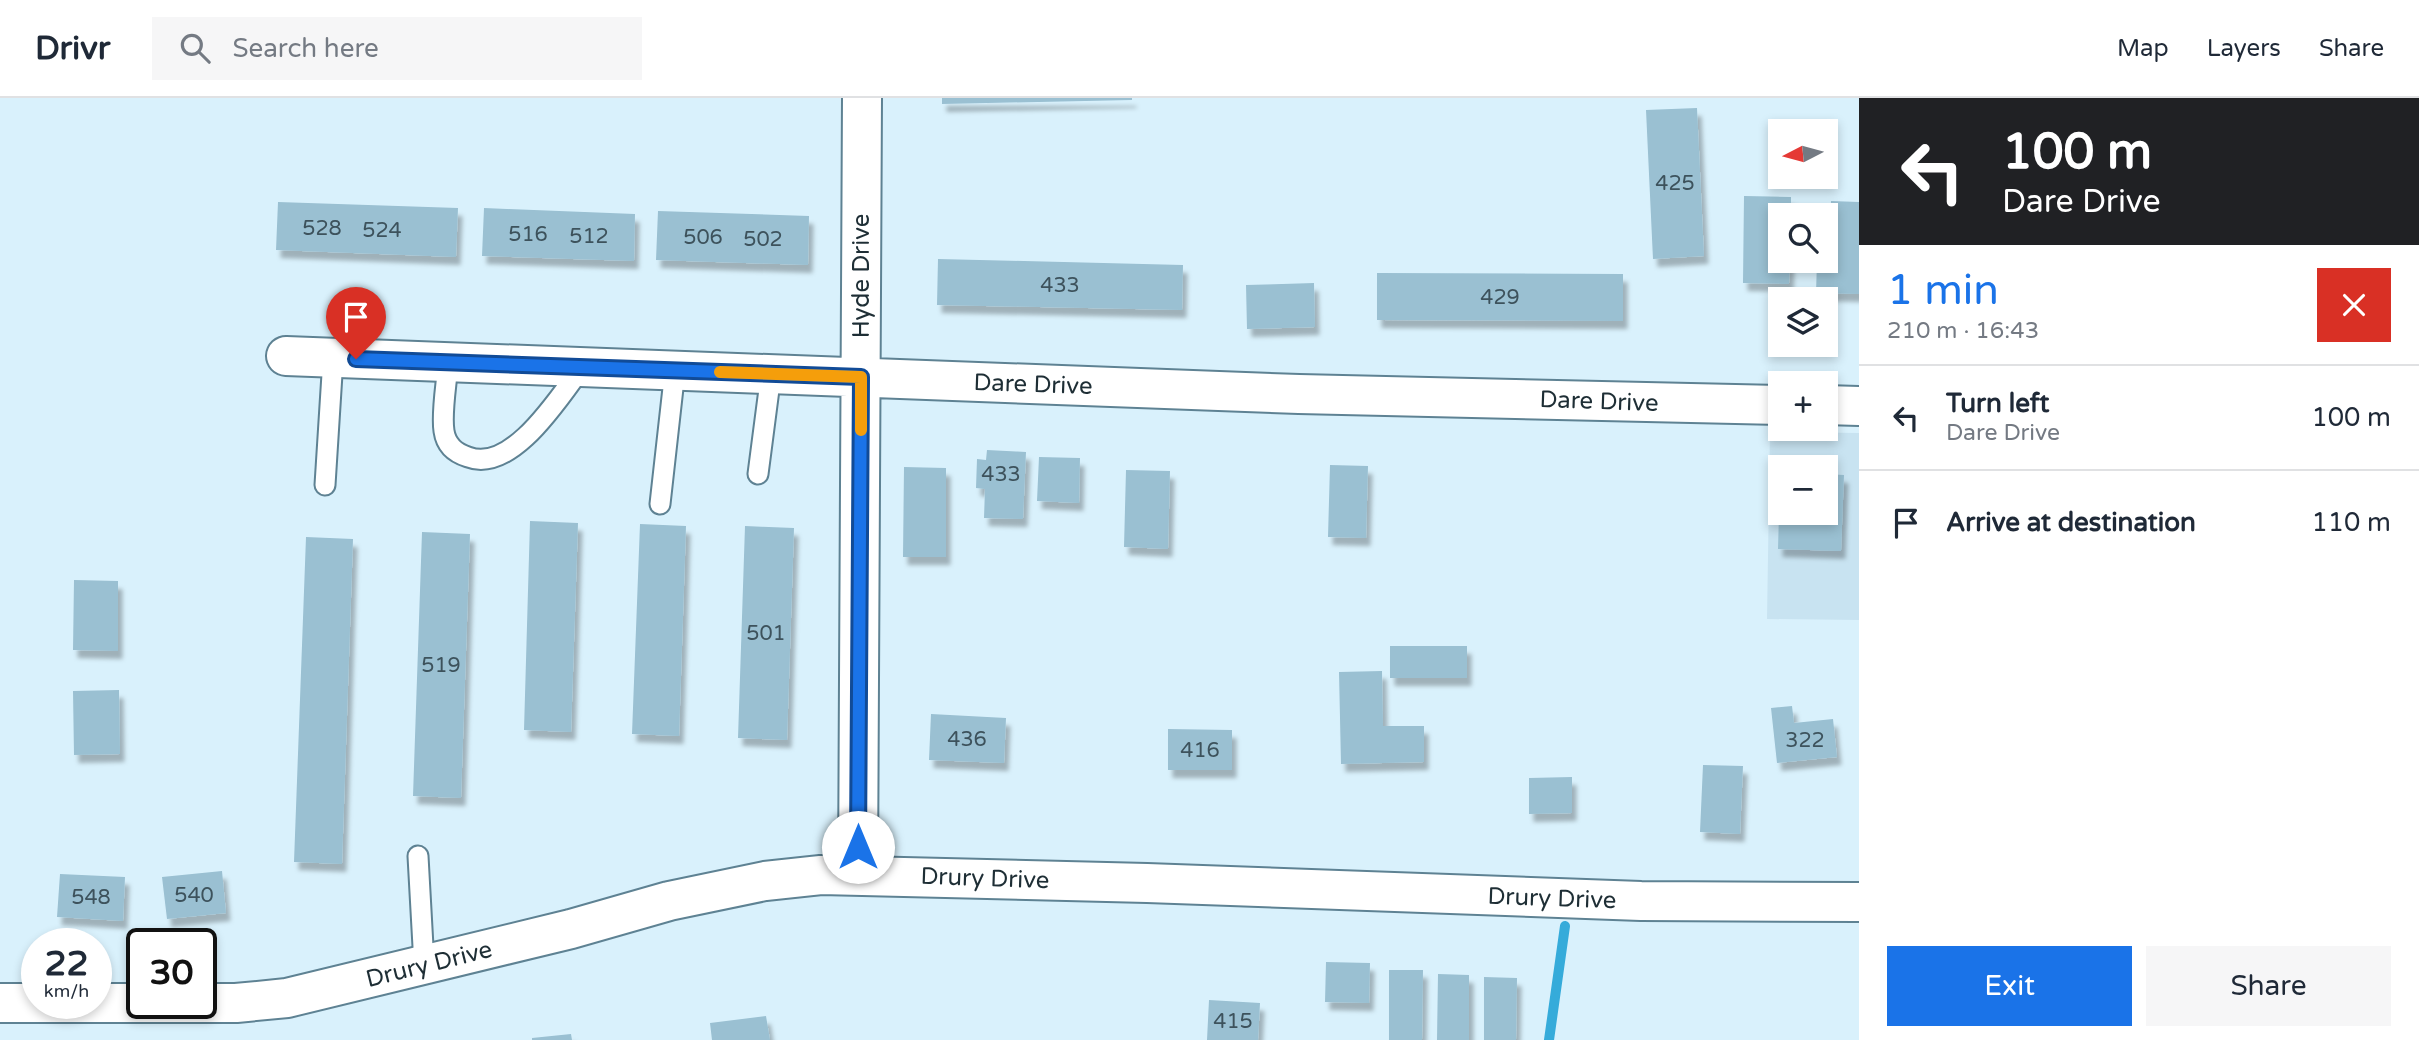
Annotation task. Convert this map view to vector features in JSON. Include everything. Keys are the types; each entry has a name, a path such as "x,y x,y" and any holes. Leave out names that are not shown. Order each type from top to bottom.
{"street":[{"name":"Hyde Drive","path":"858,875 862,98"},
{"name":"Dare Drive","path":"286,356 1299,394 1768,405"},
{"path":"1838,405 1859,406"},
{"name":"Drury Drive","path":"0,1003 236,1003 287,998 571,929 668,901 765,881 821,875 1641,901 1859,902"}],"lane":[{"path":"325,485 333,358"},
{"path":"448,362 443,429 447,442 458,453 477,461 504,454 526,438 582,367"},
{"path":"660,504 675,370"},
{"path":"758,474 771,374"},
{"path":"418,856 424,965"}],"shaded area":[{"path":"1838,433 1859,433 1859,620 1767,619 1769,525 1838,525 1838,455 1770,455 1770,441 1838,441"}],"building":[{"path":"942,98 1132,98 1132,100 942,104"},
{"path":"1697,108 1704,256 1653,259 1646,110"},
{"path":"1744,196 1791,197 1791,203 1768,203 1768,273 1789,273 1789,284 1743,283"},
{"path":"278,202 458,208 456,257 276,250"},
{"path":"1859,202 1859,294 1838,294 1838,287 1816,287 1817,273 1838,273 1838,203 1831,203"},
{"path":"484,208 635,214 634,261 482,256"},
{"path":"658,211 809,216 808,265 656,260"},
{"path":"938,259 1183,265 1182,310 937,305"},
{"path":"1377,273 1623,274 1623,321 1377,320"},
{"path":"1314,283 1315,327 1247,329 1246,285"},
{"path":"987,450 1026,452 1023,519 984,518 985,489 976,488 977,459 986,460"},
{"path":"1039,457 1080,458 1079,503 1037,501"},
{"path":"1330,465 1368,466 1366,538 1328,537"},
{"path":"904,467 946,468 946,557 903,557"},
{"path":"1126,470 1170,471 1168,549 1124,547"},
{"path":"1838,475 1844,475 1841,551 1778,549 1779,525 1838,525"},
{"path":"530,521 578,523 571,732 524,730"},
{"path":"640,524 686,526 679,736 632,734"},
{"path":"745,526 794,528 787,740 738,738"},
{"path":"422,532 470,534 461,798 413,796"},
{"path":"306,537 353,539 342,864 294,862"},
{"path":"74,580 118,581 118,651 73,650"},
{"path":"1390,646 1467,646 1467,678 1390,678"},
{"path":"1382,671 1383,726 1424,726 1424,762 1341,764 1339,672"},
{"path":"119,690 120,754 74,755 73,691"},
{"path":"1792,706 1794,723 1833,719 1837,757 1777,763 1771,708"},
{"path":"931,714 1006,718 1004,763 929,760"},
{"path":"1168,729 1232,730 1232,770 1168,770"},
{"path":"1703,765 1743,766 1740,834 1700,832"},
{"path":"1572,777 1572,813 1529,814 1529,778"},
{"path":"222,871 226,913 167,919 162,877"},
{"path":"60,874 125,877 123,921 57,917"},
{"path":"1326,962 1370,963 1369,1003 1325,1002"},
{"path":"1389,970 1423,970 1422,1040 1389,1040"},
{"path":"1438,974 1469,975 1469,1040 1437,1040"},
{"path":"1484,977 1517,978 1516,1040 1484,1040"},
{"path":"1209,1000 1260,1003 1258,1040 1207,1040"},
{"path":"766,1016 770,1040 712,1040 710,1023"},
{"path":"571,1034 572,1040 532,1040 532,1038"}],"waterway":[{"path":"1549,1040 1565,926"}],"slow traffic":[{"path":"720,372 861,377 861,430"}],"route":[{"path":"356,359 861,377 858,847"}]}
